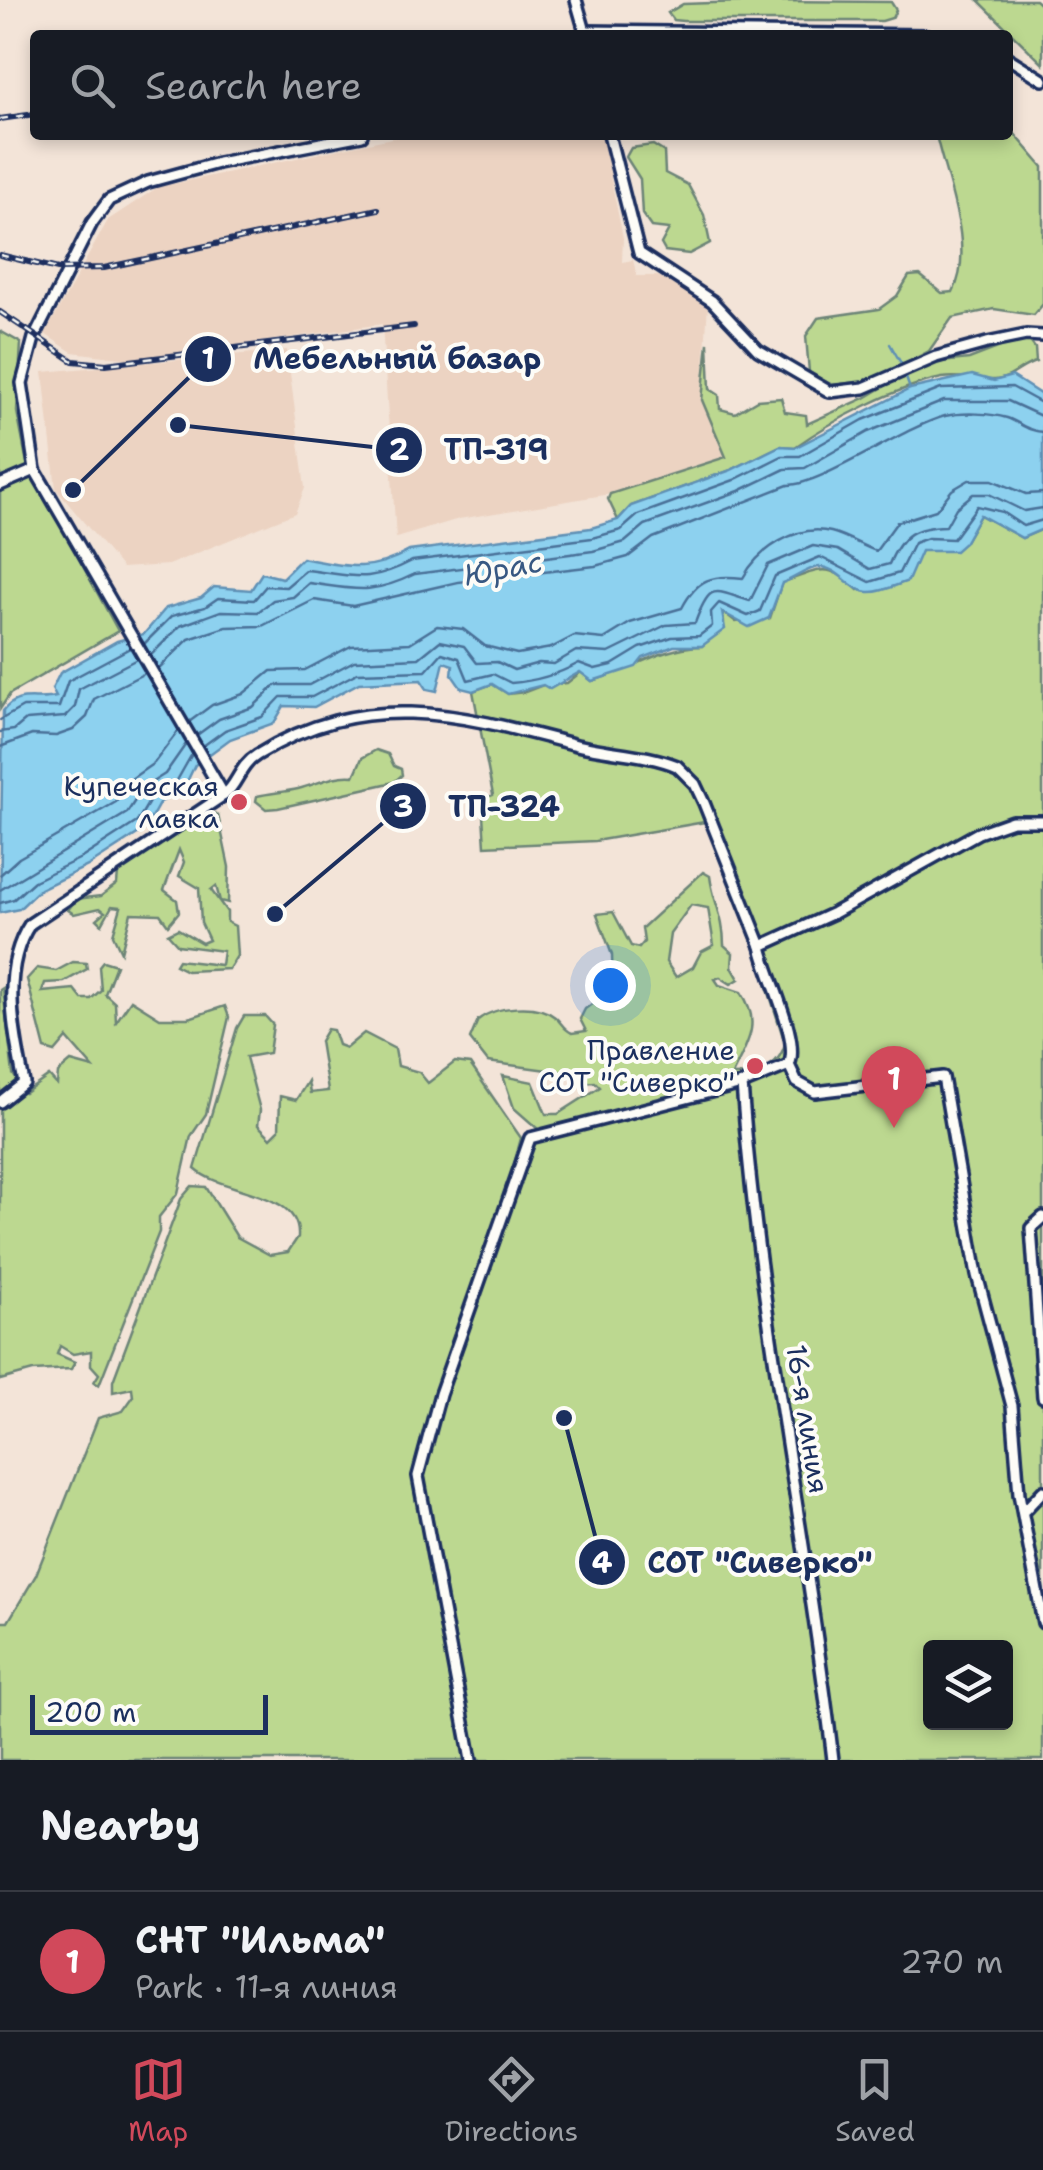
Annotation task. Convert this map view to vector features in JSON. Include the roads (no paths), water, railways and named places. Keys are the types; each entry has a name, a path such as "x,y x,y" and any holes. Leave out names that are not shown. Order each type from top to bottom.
{"street":[{"path":"576,0 584,30"},
{"path":"1013,61 1043,80"},
{"path":"221,790 35,470 23,412 22,383 30,352 92,223 109,200 148,182 218,163 336,140"},
{"path":"610,140 639,253 712,301 758,350 830,392 864,388 936,356 987,343 1043,336"},
{"path":"0,485 35,470"},
{"path":"0,1102 24,1083 11,977 20,938 45,910 221,790 257,755 365,713 394,710 469,720 612,755 665,762 695,784 761,946 788,1032 794,1055 790,1065 797,1082 815,1092 943,1077 976,1275 1012,1406 1043,1623"},
{"path":"761,946 849,905 978,833 1012,821 1043,820"},
{"path":"0,984 11,977"},
{"path":"470,1760 418,1476 445,1377 530,1138 742,1084 790,1065"},
{"name":"16-я линия","path":"742,1084 748,1172 818,1632 833,1760"},
{"path":"1043,1217 1031,1228 1043,1397"},
{"path":"1025,1510 1043,1491"}],"water":[{"name":"Юрас","path":"972,375 994,381 1012,376 1043,396 1043,529 1022,538 980,515 955,551 921,551 908,581 878,591 862,591 826,568 810,569 782,583 769,618 749,627 722,612 725,629 702,646 674,646 643,658 636,667 592,681 580,672 550,689 543,685 508,694 492,684 473,691 461,688 452,675 453,665 444,662 437,691 427,689 421,680 359,683 314,707 284,706 274,723 230,739 195,765 182,792 160,802 145,829 88,866 40,889 19,909 0,913 3,711 21,699 56,697 52,689 60,673 117,641 144,634 166,608 201,598 214,587 251,590 262,573 282,578 302,558 368,565 409,551 591,528 618,520 631,506 731,470 780,446 796,447 910,389"}],"waterway":[{"path":"890,344 902,365"},
{"path":"905,375 910,389"}],"railway":[{"path":"0,119 30,115"},
{"path":"0,255 58,269 104,268 378,209"},
{"path":"0,312 73,361 106,364 414,326"}],"place":[{"name":"ТП-319","path":"178,425"},
{"name":"Мебельный базар","path":"73,490"},
{"name":"Купеческая лавка","path":"239,802"},
{"name":"ТП-324","path":"275,914"},
{"name":"Правление СОТ \"Сиверко\"","path":"755,1066"},
{"name":"СНТ \"Ильма\"","path":"894,1128"},
{"name":"СОТ \"Сиверко\"","path":"564,1418"}]}
